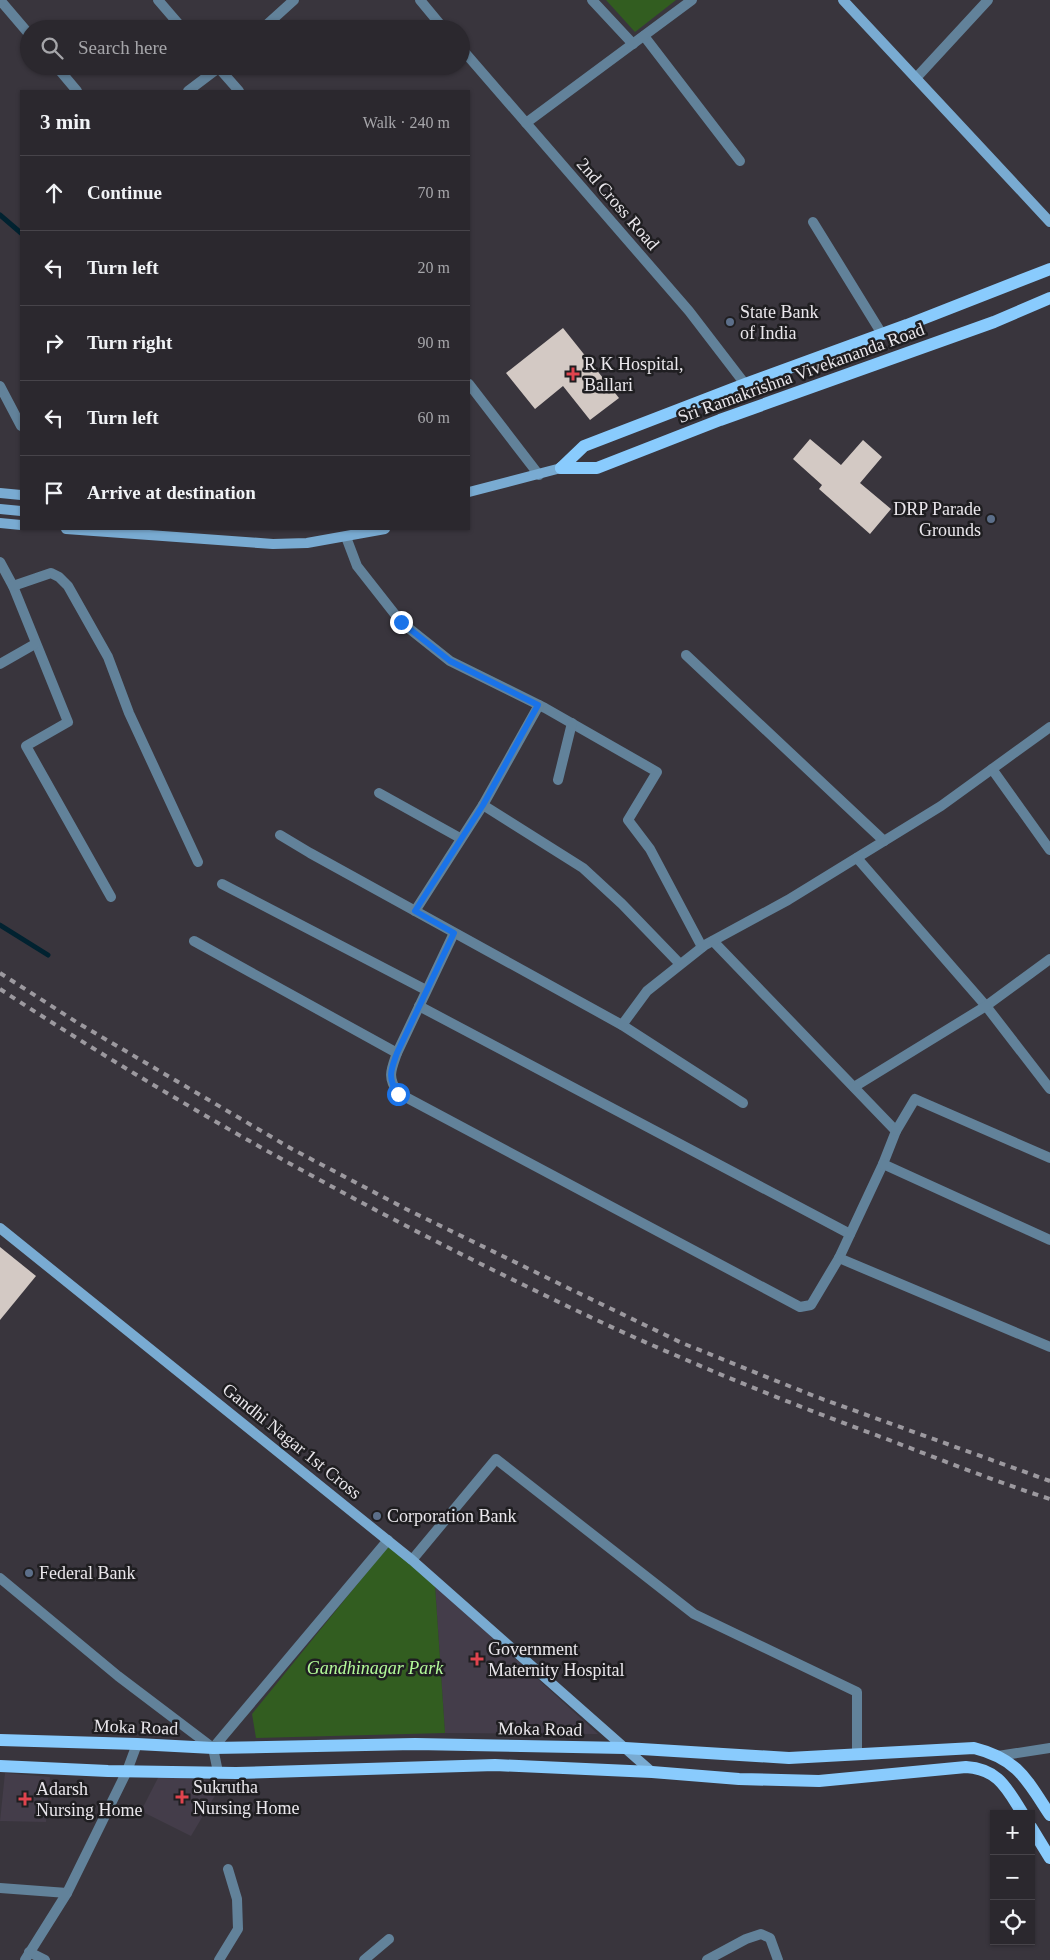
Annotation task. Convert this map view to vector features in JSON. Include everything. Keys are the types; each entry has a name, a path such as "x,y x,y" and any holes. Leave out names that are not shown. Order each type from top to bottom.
{"main road":[{"name":"Sri Ramakrishna Vivekananda Road","path":"560,468 584,446 1050,269"},
{"name":"Sri Ramakrishna Vivekananda Road","path":"560,468 597,468 720,420 994,322 1050,298"},
{"name":"Moka Road","path":"0,1740 213,1748 415,1744 625,1748 789,1758 974,1748 998,1756 1010,1763 1025,1778 1050,1815"},
{"path":"0,1766 108,1771 218,1772 495,1765 652,1772 739,1779 818,1780 966,1767 985,1769 997,1778 1020,1810"},
{"path":"1035,1833 1050,1858"}],"street":[{"path":"0,0 20,23"},
{"path":"158,0 175,20"},
{"path":"272,20 294,0"},
{"path":"420,0 437,20"},
{"path":"592,0 633,44"},
{"path":"526,123 692,0"},
{"path":"843,0 1050,222"},
{"path":"916,78 988,0"},
{"path":"0,18 9,10"},
{"path":"644,36 740,161"},
{"name":"2nd Cross Road","path":"470,58 689,310 745,384"},
{"path":"64,75 76,90"},
{"path":"189,90 209,75"},
{"path":"226,75 238,90"},
{"path":"813,222 882,334"},
{"path":"470,385 538,474"},
{"path":"0,386 20,424"},
{"name":"Sri Ramakrishna Vivekananda Road","path":"470,492 560,468"},
{"path":"0,494 20,495"},
{"path":"0,509 20,511"},
{"path":"0,523 20,525"},
{"path":"80,530 273,544 307,543 380,530"},
{"path":"346,537 357,566 401,622 450,661 572,723 657,772 628,820 650,849 702,947"},
{"path":"1,568 13,586 68,722 26,746 111,896"},
{"path":"13,586 51,573 60,577 68,586 108,657 129,713 198,862"},
{"path":"0,664 35,644"},
{"path":"686,655 884,841"},
{"path":"415,911 460,838 483,805 538,705"},
{"path":"558,780 572,723"},
{"path":"622,1025 647,991 712,940 788,900 941,806 1050,727"},
{"path":"992,769 1050,850"},
{"path":"379,793 460,838"},
{"path":"483,805 583,868 622,904 680,964"},
{"path":"280,835 622,1025 743,1103"},
{"path":"857,858 986,1006 1050,1089"},
{"path":"222,884 426,990"},
{"path":"454,933 426,990 390,1072 392,1084 398,1094 800,1307 811,1305 838,1258 883,1164 896,1131 915,1099 1050,1158"},
{"path":"712,940 896,1131"},
{"path":"194,941 397,1053"},
{"path":"854,1086 986,1006 1050,960"},
{"path":"419,1006 850,1234"},
{"path":"883,1164 1050,1240"},
{"name":"Gandhi Nagar 1st Cross","path":"0,1228 412,1560 652,1772"},
{"path":"838,1258 1050,1347"},
{"path":"412,1560 496,1460 694,1614 857,1692 856,1753"},
{"path":"213,1748 388,1540"},
{"path":"0,1578 118,1676 213,1748 218,1772"},
{"path":"45,1960 27,1956 68,1893 127,1771 137,1744"},
{"path":"998,1756 1050,1748"},
{"path":"219,1960 238,1929 237,1899 228,1869"},
{"path":"0,1888 68,1893"},
{"path":"708,1960 746,1939 761,1934 770,1938 778,1960"},
{"path":"364,1960 389,1939"}],"shaded area":[{"name":"Government Maternity Hospital","path":"435,1585 598,1734 445,1733"},
{"name":"Adarsh Nursing Home","path":"5,1773 50,1777 46,1822 0,1821"},
{"name":"Sukrutha Nursing Home","path":"159,1776 223,1782 191,1836 141,1811"}],"green space":[{"path":"606,0 676,0 635,32"},
{"name":"Gandhinagar Park","path":"389,1545 435,1585 445,1733 256,1738 252,1714"}],"building":[{"path":"563,328 619,398 590,420 563,386 535,409 506,373"},
{"path":"810,439 841,465 863,440 882,457 860,483 891,509 870,534 819,489 822,485 793,459"},
{"path":"0,1247 36,1276 0,1320"}],"waterway":[{"path":"0,215 20,232"},
{"path":"0,925 48,955"}],"railway":[{"path":"0,973 78,1023 292,1149 406,1209 566,1287 682,1343 814,1396 1050,1481"},
{"path":"0,989 118,1064 238,1135 361,1202 583,1314 757,1389 967,1470 1050,1499"}],"place":[{"name":"State Bank of India","path":"730,322"},
{"name":"R K Hospital, Ballari","path":"573,374"},
{"name":"DRP Parade Grounds","path":"991,519"},
{"name":"Corporation Bank","path":"377,1516"},
{"name":"Federal Bank","path":"29,1573"},
{"name":"Government Maternity Hospital","path":"477,1659"},
{"name":"Sukrutha Nursing Home","path":"182,1797"},
{"name":"Adarsh Nursing Home","path":"25,1799"}],"route":[{"path":"398,1094 392,1084 390,1072 397,1053 454,933 415,911 460,838 483,805 538,705 450,661 401,622"}]}
